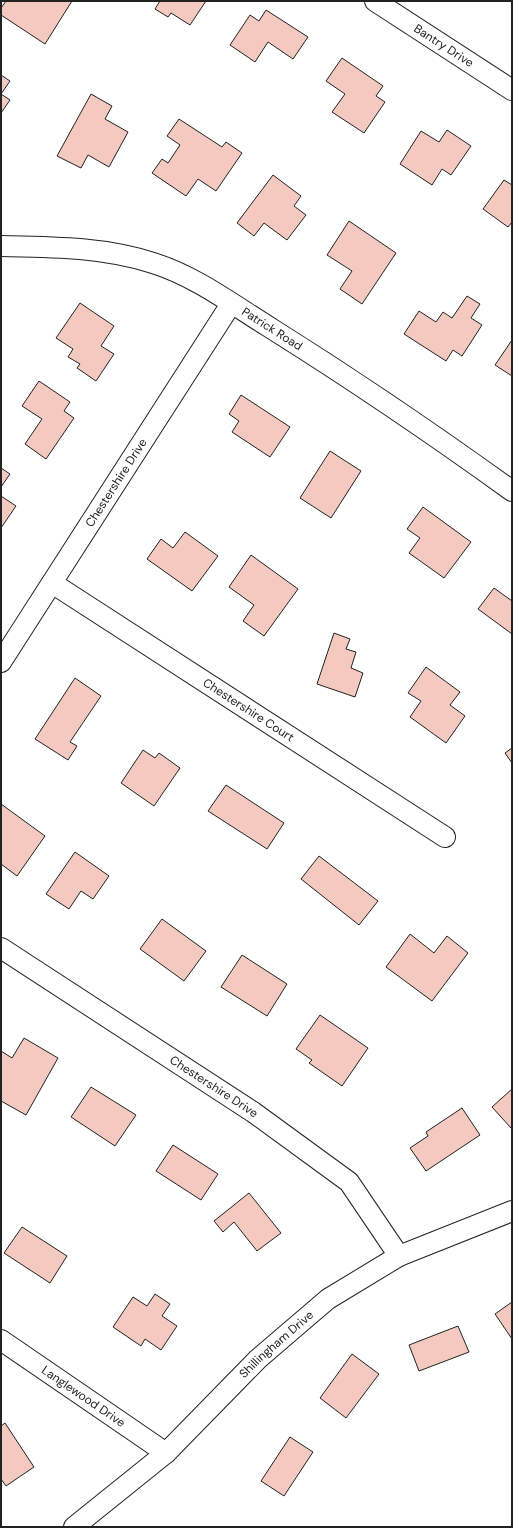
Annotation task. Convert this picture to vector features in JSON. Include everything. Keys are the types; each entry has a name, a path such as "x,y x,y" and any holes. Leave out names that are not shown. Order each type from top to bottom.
{"street":[{"name":"Bantry Drive","path":"375,1 512,90"},
{"name":"Patrick Road","path":"1,246 67,247 96,250 154,263 196,281 318,358 512,491"},
{"name":"Chestershire Drive","path":"1,662 231,304"},
{"name":"Chestershire Court","path":"52,583 445,838"},
{"name":"Chestershire Drive","path":"1,948 253,1112 349,1182 399,1256"},
{"name":"Shillingham Drive","path":"74,1527 166,1453 258,1359 328,1299 399,1256 512,1211"},
{"name":"Langlewood Drive","path":"1,1340 166,1453"}],"building":[{"path":"6,1 72,1 45,44 1,15 1,8"},
{"path":"160,1 206,1 190,25 171,13 168,17 155,9"},
{"path":"266,10 308,37 293,59 268,42 255,62 230,45 250,15 259,21"},
{"path":"342,58 383,86 376,96 385,102 364,133 332,112 345,94 326,81"},
{"path":"1,75 10,81 1,94"},
{"path":"1,94 10,100 1,113"},
{"path":"91,94 112,106 105,119 128,132 109,167 88,155 81,168 57,156"},
{"path":"179,119 222,147 226,142 242,153 216,191 198,179 186,196 152,173 162,159 168,163 180,145 167,136"},
{"path":"447,130 471,146 451,175 442,169 432,185 400,164 421,131 439,142"},
{"path":"273,175 301,196 294,206 306,215 287,240 264,223 254,236 237,223"},
{"path":"504,180 512,185 512,222 508,227 483,209"},
{"path":"349,221 396,253 362,304 340,289 352,271 327,255"},
{"path":"467,296 480,304 471,318 482,325 462,356 453,350 446,361 404,334 419,311 436,322 443,312 452,318"},
{"path":"80,303 114,326 101,346 114,354 96,381 77,368 80,364 68,357 73,349 56,338"},
{"path":"512,340 512,376 495,365"},
{"path":"39,381 70,402 64,411 74,418 46,459 25,444 42,419 22,406"},
{"path":"241,395 290,427 270,457 232,432 239,421 229,414"},
{"path":"330,451 361,471 331,518 300,498"},
{"path":"1,468 10,474 1,487"},
{"path":"1,496 16,506 1,528"},
{"path":"423,507 471,542 444,578 409,553 420,538 407,529"},
{"path":"185,532 218,556 192,591 147,559 161,539 173,548"},
{"path":"251,555 298,589 264,636 243,621 254,605 229,587"},
{"path":"494,588 512,601 512,634 478,609"},
{"path":"334,633 350,639 346,649 356,652 351,668 363,673 355,697 317,684"},
{"path":"426,667 460,692 450,705 465,716 446,743 410,717 421,701 408,693"},
{"path":"75,678 101,696 70,742 77,746 68,760 35,739"},
{"path":"512,748 512,763 505,753"},
{"path":"143,750 155,758 159,753 180,768 154,806 121,783"},
{"path":"226,785 284,823 267,849 208,811"},
{"path":"1,804 45,836 17,876 1,864"},
{"path":"75,852 109,876 93,899 81,891 69,909 46,894"},
{"path":"319,856 378,901 359,925 301,879"},
{"path":"162,919 206,951 184,981 140,949"},
{"path":"410,934 434,953 447,936 468,953 432,1001 386,967"},
{"path":"242,955 287,984 267,1016 221,987"},
{"path":"320,1015 368,1048 342,1086 309,1063 312,1060 296,1049"},
{"path":"24,1038 58,1058 26,1115 1,1101 1,1051 12,1058"},
{"path":"91,1087 136,1115 115,1146 71,1117"},
{"path":"512,1089 512,1127 511,1128 492,1107"},
{"path":"462,1108 480,1135 426,1171 410,1148 428,1136 426,1132"},
{"path":"173,1145 218,1174 201,1200 156,1171"},
{"path":"249,1193 281,1233 257,1251 234,1222 223,1232 214,1221"},
{"path":"22,1227 67,1256 50,1283 4,1253"},
{"path":"155,1294 170,1304 162,1316 177,1326 161,1350 145,1339 141,1346 113,1327 133,1297 147,1306"},
{"path":"512,1302 512,1339 495,1314"},
{"path":"458,1326 469,1352 419,1371 409,1345"},
{"path":"352,1354 379,1374 346,1418 320,1398"},
{"path":"5,1423 34,1467 6,1486 1,1479 1,1426"},
{"path":"290,1437 313,1452 284,1496 261,1481"}]}
